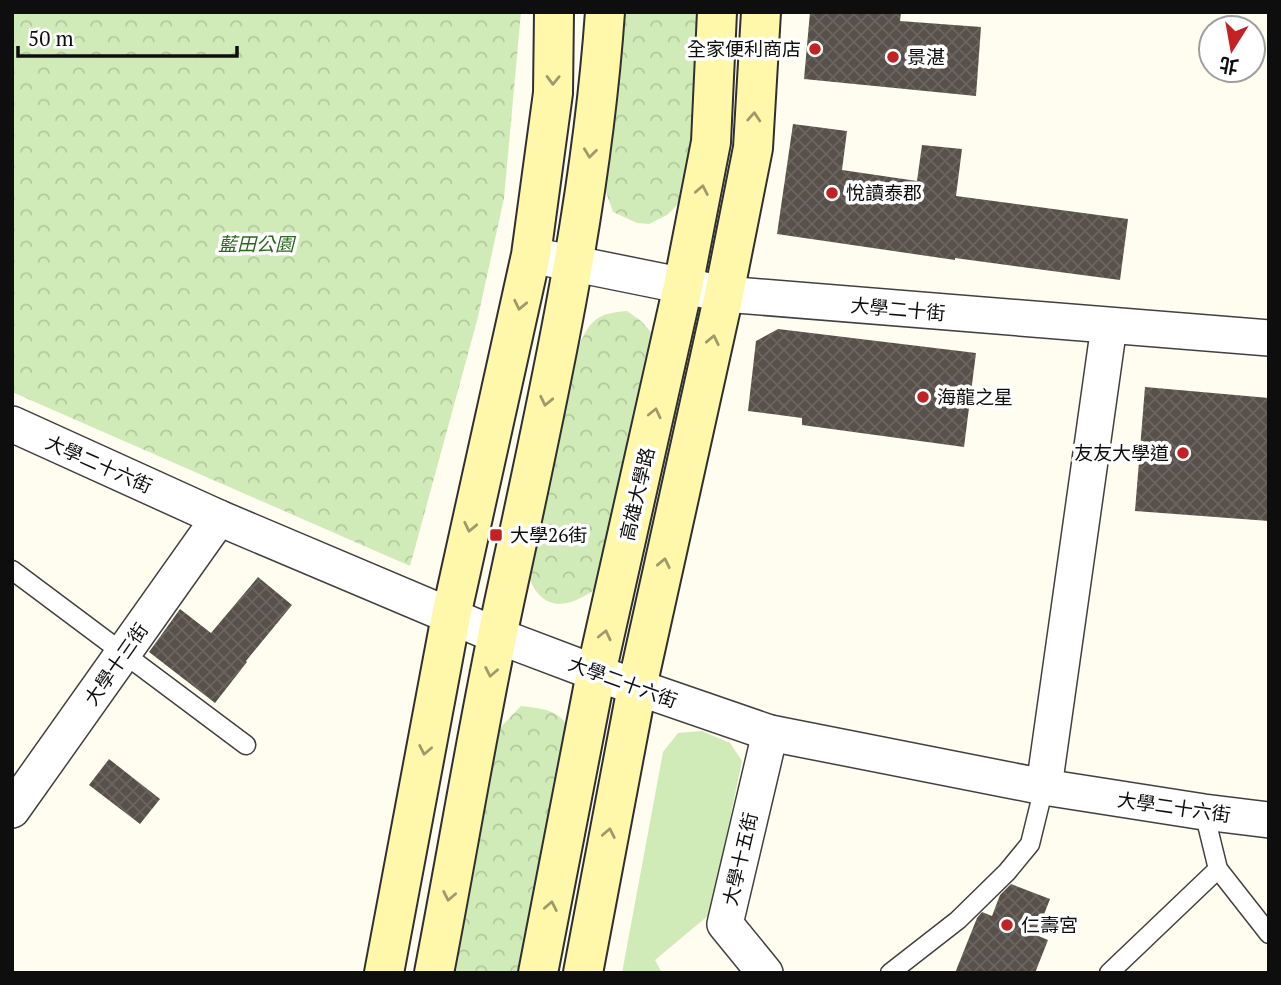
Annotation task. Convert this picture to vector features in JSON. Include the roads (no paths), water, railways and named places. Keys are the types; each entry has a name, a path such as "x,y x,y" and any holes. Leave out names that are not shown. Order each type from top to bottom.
{"street":[{"path":"384,973 451,616 531,255 553,93 554,12"},
{"path":"434,973 498,636 574,264 605,12"},
{"name":"高雄大學路","path":"538,973 596,673 683,286 711,142 717,12"},
{"path":"583,973 637,687 724,294 752,148 761,12"},
{"name":"大學二十街","path":"531,255 724,294 1269,338"},
{"path":"1044,787 1109,326"},
{"name":"大學二十六街","path":"12,424 219,518 498,636 770,733 1044,787 1204,813 1269,820"},
{"name":"大學十三街","path":"12,810 219,518"},
{"name":"大學十五街","path":"765,973 725,924 770,733"}],"lane":[{"path":"12,570 246,746"},
{"path":"890,973 958,920 1023,853 1030,844 1044,787"},
{"path":"1204,813 1218,869 1269,934"},
{"path":"1109,973 1218,869"}],"place":[{"name":"全家便利商店","path":"815,49"},
{"name":"景湛","path":"893,57"},
{"name":"悅讀泰郡","path":"832,193"},
{"name":"海龍之星","path":"923,397"},
{"name":"友友大學道","path":"1183,453"},
{"name":"大學26街","path":"496,535"},
{"name":"仁壽宮","path":"1007,925"}],"park label":[{"name":"藍田公園","path":"256,244"}]}
